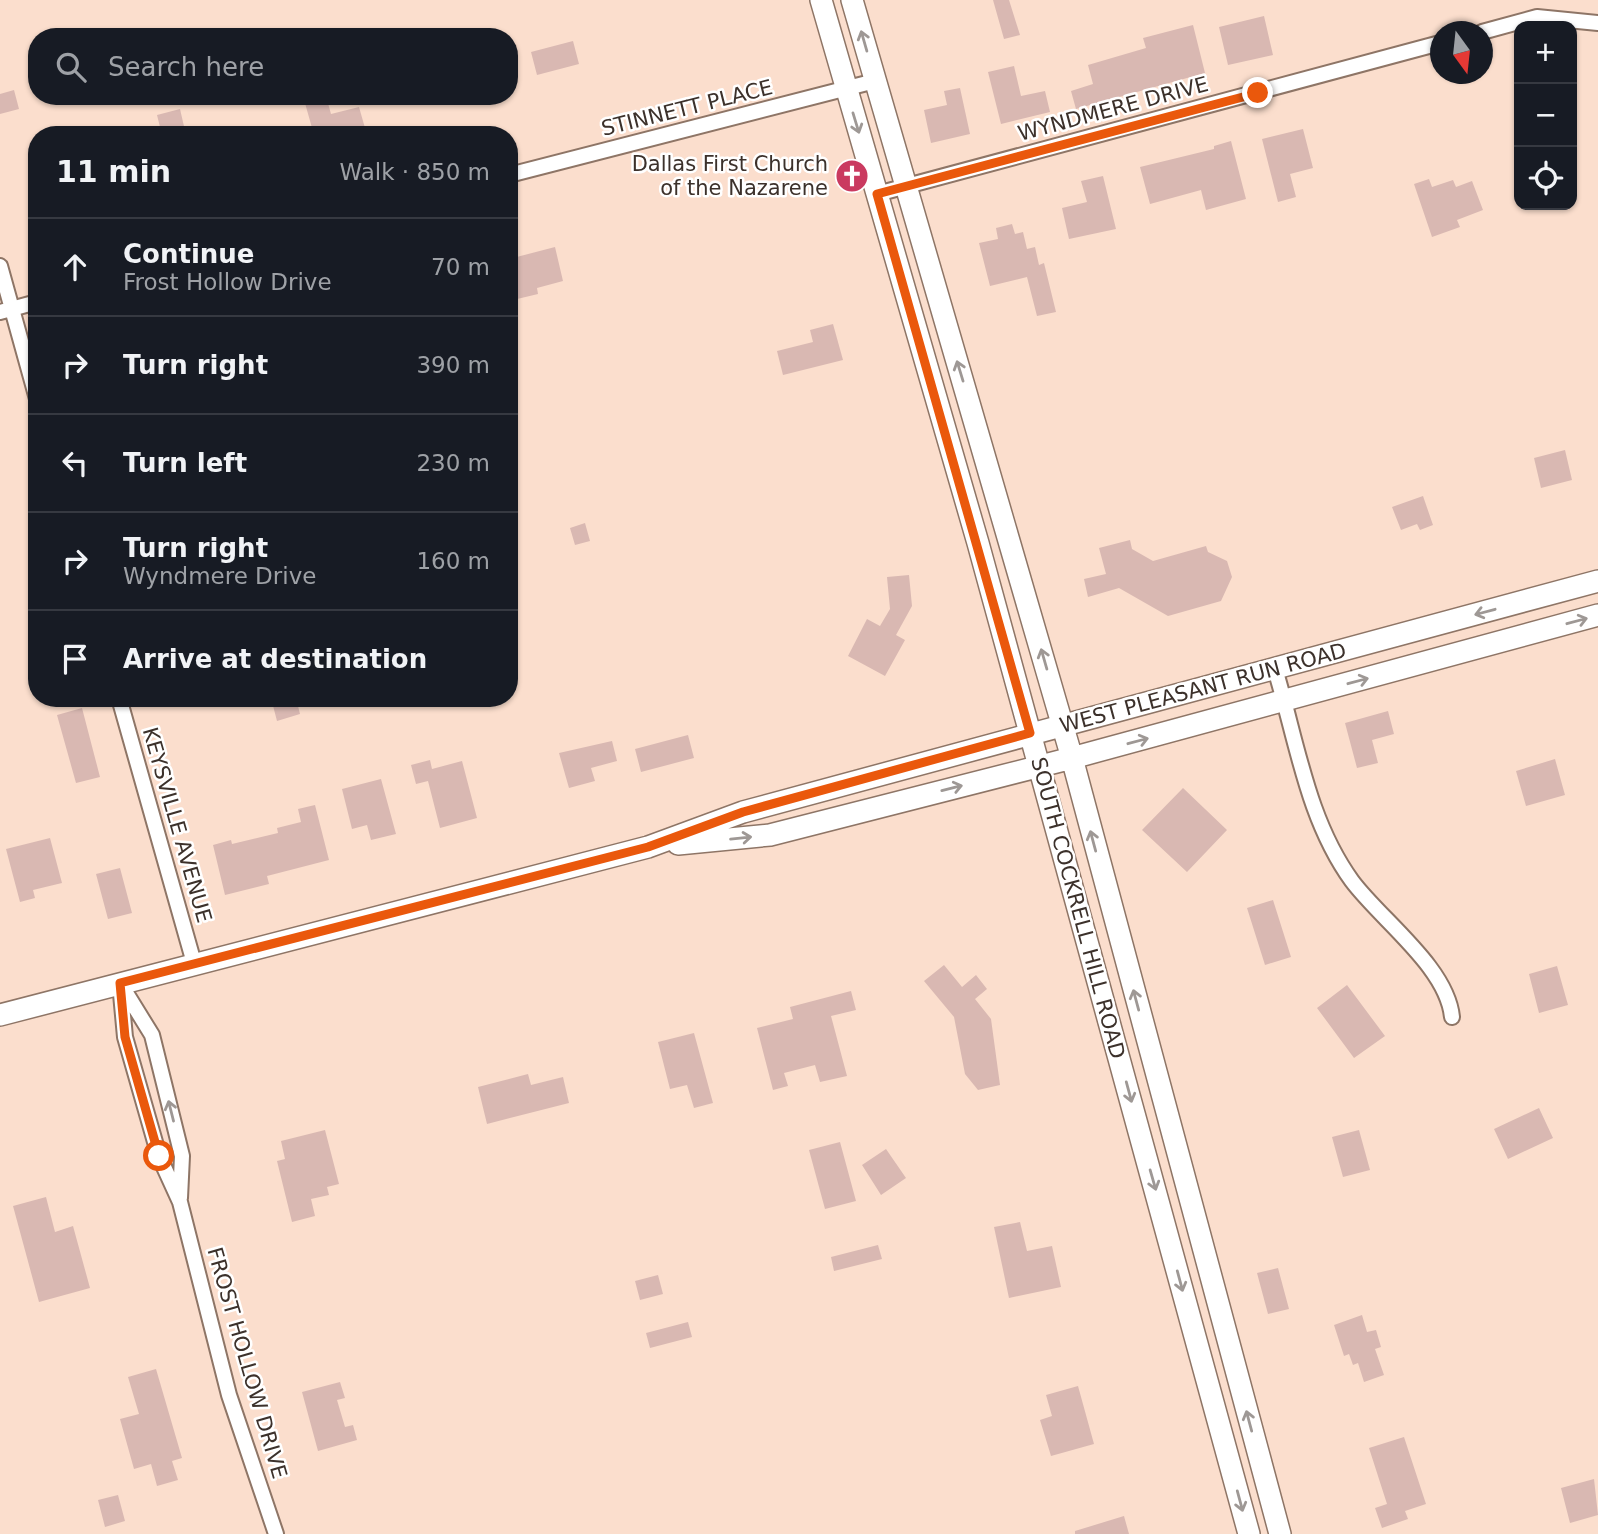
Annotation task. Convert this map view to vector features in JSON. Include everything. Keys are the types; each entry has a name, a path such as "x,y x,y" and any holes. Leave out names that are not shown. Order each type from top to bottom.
{"main road":[{"name":"SOUTH COCKRELL HILL ROAD","path":"821,0 1030,733 1249,1534"},
{"name":"SOUTH COCKRELL HILL ROAD","path":"852,0 1063,725 1280,1534"},
{"name":"WEST PLEASANT RUN ROAD","path":"0,1015 648,847 743,812 1598,581"},
{"name":"WEST PLEASANT RUN ROAD","path":"648,847 770,835 1072,758 1598,615"}],"street":[{"path":"1493,29 1537,17 1598,23"},
{"name":"WYNDMERE DRIVE","path":"877,194 1430,46"},
{"name":"STINNETT PLACE","path":"518,173 875,81"},
{"path":"0,266 6,311 28,373"},
{"path":"6,311 28,305"},
{"path":"1275,669 1311,802 1328,842 1352,881 1445,989 1452,1017"},
{"name":"KEYSVILLE AVENUE","path":"122,707 194,963"},
{"name":"FROST HOLLOW DRIVE","path":"120,983 152,1035 182,1156 180,1202"},
{"name":"FROST HOLLOW DRIVE","path":"120,983 125,1037 159,1156 180,1202 229,1395 276,1534"}],"building":[{"path":"993,0 1009,0 1020,35 1004,39"},
{"path":"1264,16 1273,55 1228,65 1219,27"},
{"path":"1193,25 1205,73 1076,109 1071,91 1093,84 1088,65 1146,48 1143,38"},
{"path":"573,41 579,64 537,75 531,52"},
{"path":"1014,66 1021,96 1045,91 1050,112 1001,124 988,72"},
{"path":"960,88 970,134 931,143 924,110 947,105 944,91"},
{"path":"14,90 19,109 0,114 0,94"},
{"path":"306,105 328,105 331,114 359,107 364,126 311,126"},
{"path":"180,109 184,126 160,126 157,115"},
{"path":"1303,129 1313,168 1290,174 1296,197 1278,202 1262,139"},
{"path":"1231,141 1246,199 1206,210 1201,190 1150,204 1140,167 1214,149 1214,146"},
{"path":"1103,176 1116,229 1069,239 1062,208 1087,202 1081,181"},
{"path":"1429,179 1432,187 1453,180 1456,187 1472,181 1483,210 1457,220 1460,227 1432,237 1414,184"},
{"path":"1012,224 1015,234 1023,232 1027,249 1035,247 1039,265 1044,263 1056,312 1037,316 1027,277 990,286 979,243 998,239 996,228"},
{"path":"555,247 563,281 537,288 538,294 518,299 518,257"},
{"path":"833,324 843,360 783,375 777,351 813,342 810,330"},
{"path":"1565,450 1572,480 1541,488 1534,458"},
{"path":"1423,496 1433,525 1420,530 1417,524 1401,530 1392,507"},
{"path":"585,523 590,541 575,545 570,528"},
{"path":"1130,540 1132,549 1153,561 1206,546 1208,552 1227,561 1232,577 1221,601 1168,616 1119,588 1088,597 1084,579 1106,574 1099,548"},
{"path":"909,575 912,606 896,635 905,640 885,676 848,656 867,619 880,626 890,609 887,577"},
{"path":"273,707 298,707 300,714 277,721"},
{"path":"82,708 100,777 76,783 57,715"},
{"path":"1388,711 1394,734 1372,740 1378,763 1357,768 1345,723"},
{"path":"688,735 694,758 641,772 635,749"},
{"path":"612,741 617,761 591,768 595,781 569,788 559,753"},
{"path":"1555,759 1565,795 1526,806 1516,771"},
{"path":"430,760 432,769 462,761 477,818 440,828 428,781 416,784 411,765"},
{"path":"381,779 396,834 371,840 367,825 352,829 342,789"},
{"path":"1183,788 1227,830 1187,872 1142,830"},
{"path":"315,805 329,860 267,876 269,884 225,895 213,845 231,840 232,844 278,833 277,828 301,822 298,809"},
{"path":"50,838 62,883 33,890 35,898 20,902 6,849"},
{"path":"120,868 132,913 108,919 96,874"},
{"path":"1273,900 1291,957 1265,965 1247,908"},
{"path":"944,965 962,987 976,975 987,989 975,999 991,1019 1000,1085 978,1090 965,1074 954,1017 924,981"},
{"path":"1557,966 1568,1005 1539,1013 1529,974"},
{"path":"1347,985 1385,1036 1354,1058 1317,1008"},
{"path":"851,991 856,1010 831,1016 847,1076 820,1082 815,1065 784,1073 788,1086 773,1090 757,1028 793,1019 790,1007"},
{"path":"694,1033 713,1103 694,1108 687,1085 670,1089 658,1042"},
{"path":"528,1074 531,1085 563,1077 569,1103 487,1124 478,1087"},
{"path":"1539,1108 1553,1138 1508,1159 1494,1129"},
{"path":"325,1130 339,1184 327,1187 329,1195 311,1199 315,1216 292,1222 277,1161 285,1159 281,1141"},
{"path":"1359,1130 1370,1170 1343,1177 1332,1137"},
{"path":"840,1142 856,1201 825,1209 809,1150"},
{"path":"886,1149 906,1178 881,1195 862,1165"},
{"path":"46,1197 55,1232 73,1226 90,1288 39,1302 13,1206"},
{"path":"1020,1222 1027,1251 1052,1246 1061,1287 1009,1298 994,1227"},
{"path":"878,1245 882,1259 834,1271 831,1257"},
{"path":"1278,1268 1289,1309 1268,1314 1257,1273"},
{"path":"658,1275 663,1294 640,1300 635,1281"},
{"path":"1362,1315 1367,1332 1376,1330 1381,1347 1375,1349 1384,1375 1364,1382 1358,1363 1353,1365 1349,1354 1344,1356 1334,1325"},
{"path":"688,1322 692,1337 650,1348 646,1333"},
{"path":"156,1369 182,1458 172,1461 178,1480 157,1486 151,1464 134,1469 120,1419 139,1414 128,1377"},
{"path":"340,1382 345,1398 337,1400 345,1427 353,1425 357,1440 318,1451 302,1392"},
{"path":"1078,1386 1094,1444 1051,1456 1040,1420 1052,1416 1046,1395"},
{"path":"1404,1437 1426,1504 1405,1511 1408,1519 1382,1528 1375,1508 1387,1504 1369,1448"},
{"path":"1594,1479 1598,1515 1570,1523 1561,1488"},
{"path":"118,1495 125,1521 105,1527 98,1500"},
{"path":"1124,1516 1129,1534 1075,1534 1075,1531"}],"place":[{"name":"Dallas First Church of the Nazarene","path":"852,176"}],"route":[{"path":"159,1156 125,1037 120,983 648,847 743,812 1030,733 877,194 1258,93"}]}
